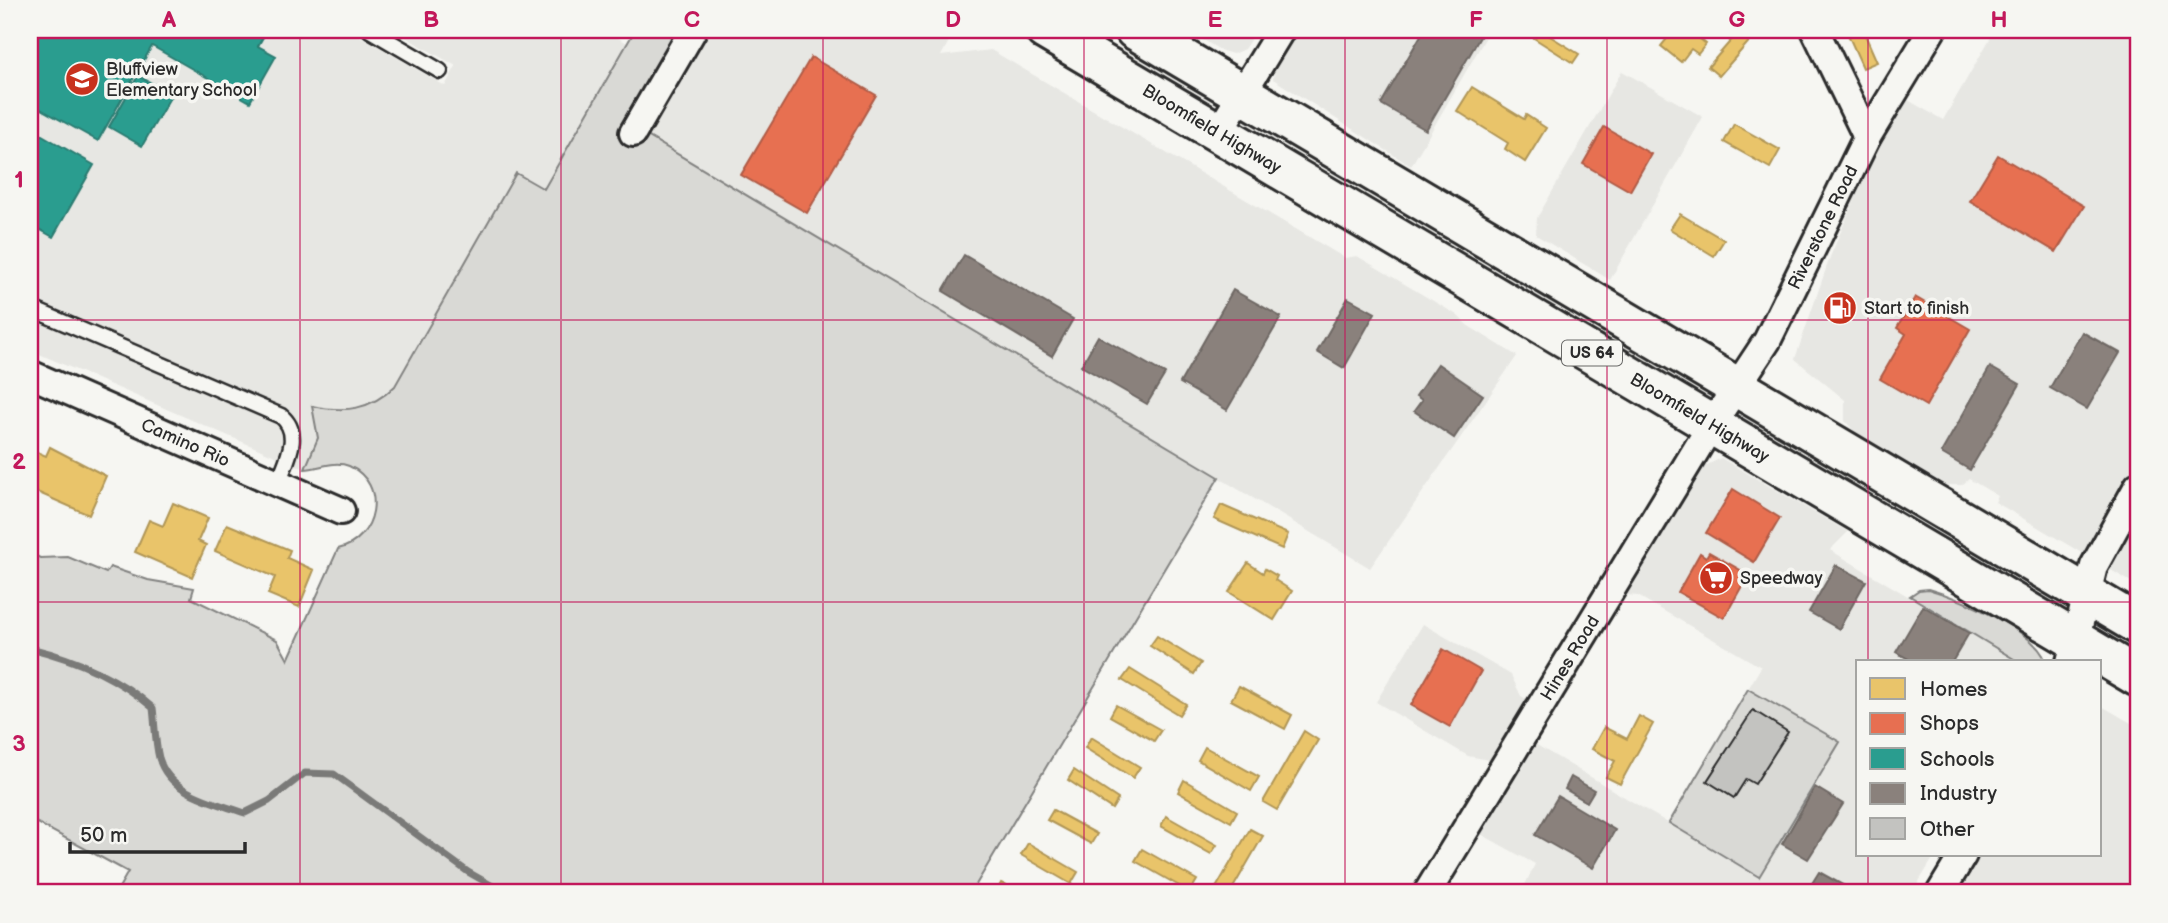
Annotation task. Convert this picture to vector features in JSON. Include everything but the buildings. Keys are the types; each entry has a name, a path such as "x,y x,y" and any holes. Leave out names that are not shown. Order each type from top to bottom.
{"highway":[{"name":"Bloomfield Highway","path":"1045,30 1712,424 2073,651 2096,660"},
{"name":"US 64","path":"1135,30 2138,625"},
{"name":"Bloomfield Highway","path":"2102,663 2138,677"}],"street":[{"path":"633,133 693,30"},
{"path":"1218,133 1281,30"},
{"path":"1815,30 1867,136"},
{"name":"Riverstone Road","path":"1712,424 1767,341 1867,136 1932,30"},
{"name":"Camino Rio","path":"30,374 341,511"},
{"name":"Hines Road","path":"1427,893 1712,424"},
{"path":"2073,651 2085,594 2102,548 2138,486"},
{"path":"1940,893 1962,856"}],"lane":[{"path":"370,30 440,71"},
{"path":"30,308 281,416 290,425 292,444 278,483"}],"shaded area":[{"path":"30,30 350,30 445,86 456,66 393,30 605,30 627,43 544,189 516,174 395,386 369,406 350,410 313,406 318,438 305,469 30,350"},
{"path":"635,30 679,30 623,128 647,136 1219,477 971,893 116,893 128,872 30,819 30,553 40,558 68,557 106,573 110,567 148,580 194,588 191,598 277,640 288,660 338,549 351,544 362,535 373,511 370,485 362,474 343,464 305,469 318,438 312,406 357,408 376,400 395,386 516,173 544,189"},
{"path":"709,30 955,30 941,56 991,50 1345,258 1357,256 1457,315 1467,325 1517,356 1370,568 647,136"},
{"path":"1186,30 1257,30 1244,49 1233,54 1222,51"},
{"path":"1295,30 1490,30 1411,166 1273,79 1277,62"},
{"path":"1995,30 2138,30 2138,586 1995,502 1998,496 1969,479 1962,485 1946,485 1856,433 1845,421 1845,400 1795,359 1830,257 1877,146 1906,99 1943,120"},
{"path":"1622,71 1703,117 1610,280 1536,235 1537,218"},
{"path":"1721,458 1848,532 1830,550 2016,660 1856,660 1856,856 1934,856 1912,893 1535,893 1524,887 1535,864 1479,833 1535,744 1759,877 1840,742 1748,689 1761,667 1638,596 1627,595 1705,466"},
{"path":"1928,589 1995,617 2028,638 2045,660 2016,660 1910,596 1919,590"},
{"path":"1423,624 1511,675 1521,696 1530,701 1494,761 1468,756 1376,702"},
{"path":"1748,689 1840,742 1759,877 1669,823"},
{"path":"2102,706 2138,727 2138,893 1958,893 1980,856 2102,856"}],"waterway":[{"path":"30,648 95,670 125,687 153,708 159,758 164,770 172,780 194,795 245,813 269,801 305,773 334,774 468,872 505,893"}],"place":[{"name":"Bluffview Elementary School","path":"82,79"},
{"name":"Start to finish","path":"1840,308"},
{"name":"Speedway","path":"1716,578"}]}
